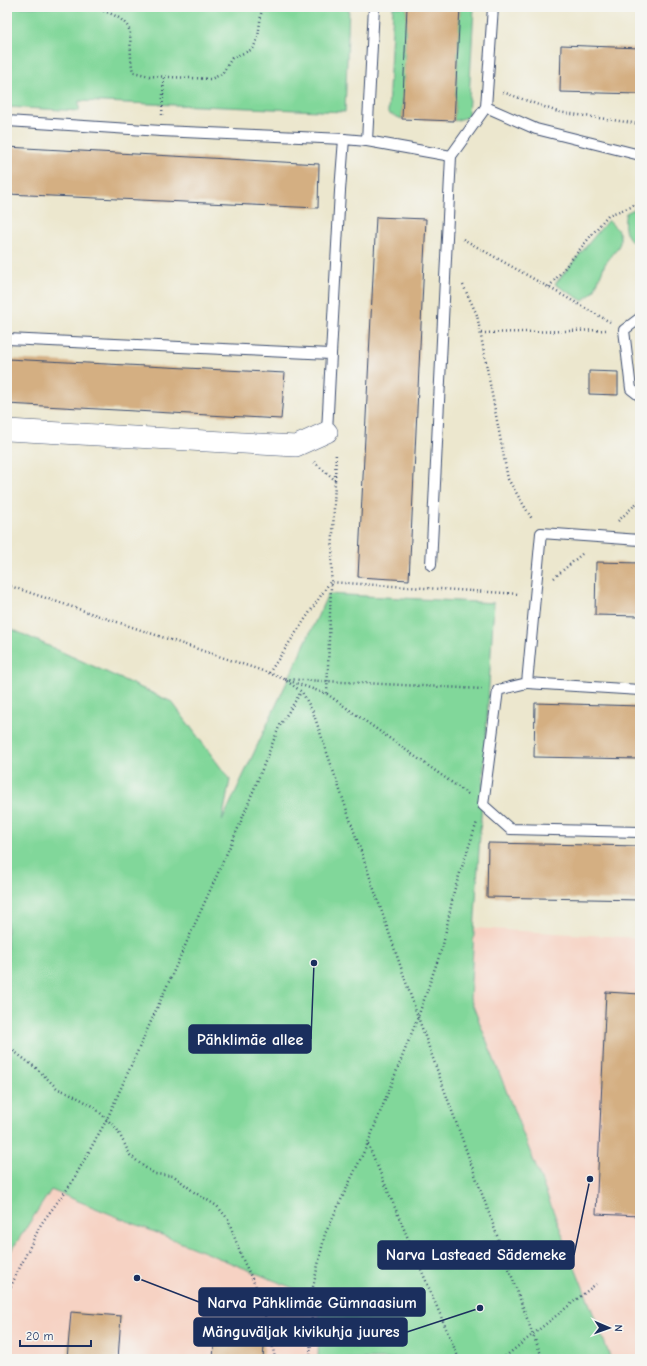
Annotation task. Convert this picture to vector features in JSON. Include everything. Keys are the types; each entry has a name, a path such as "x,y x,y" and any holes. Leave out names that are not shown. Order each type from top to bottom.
{"street":[{"path":"7,430 296,446 327,432"}],"lane":[{"path":"367,141 374,7"},
{"path":"431,565 451,156 486,107 493,7"},
{"path":"486,107 536,129 640,155"},
{"path":"7,121 161,131 344,139 367,141 451,156"},
{"path":"327,432 344,139"},
{"path":"640,318 624,330 631,389 640,396"},
{"path":"7,339 331,354"},
{"path":"527,683 541,533 640,540"},
{"path":"640,690 527,683 498,690 483,804 510,829 640,832"}],"path":[{"path":"92,7 123,20 130,32 131,63 133,72 150,76 211,79 222,74 232,58 253,49 258,38 262,7"},
{"path":"622,7 623,10 640,13"},
{"path":"161,131 164,77"},
{"path":"487,86 558,112 640,124"},
{"path":"549,287 608,215 631,207 640,200"},
{"path":"447,230 624,330"},
{"path":"446,252 477,315 508,479 541,533"},
{"path":"481,333 624,330"},
{"path":"296,446 335,480 327,694"},
{"path":"330,582 535,595 601,537 640,500"},
{"path":"269,673 330,582"},
{"path":"7,585 327,694 483,804 454,892 444,945 418,1017 368,1143 325,1234 313,1287 310,1359"},
{"path":"284,679 498,690"},
{"path":"284,679 302,692 313,712 418,1017 543,1359"},
{"path":"7,1294 41,1224 71,1184 107,1119 238,830 279,727 302,692"},
{"path":"7,1046 36,1068 58,1089 69,1092 93,1106 117,1129 130,1155 143,1166 155,1174 174,1176 194,1192 217,1206 228,1219 242,1258 258,1291 270,1332 275,1359"},
{"path":"368,1143 459,1359"},
{"path":"502,1359 596,1284"}],"shaded area":[{"path":"474,928 640,938 640,1359 611,1359 470,998"},
{"path":"51,1190 320,1299 318,1359 7,1359 7,1257"}],"green space":[{"path":"7,7 349,7 345,112 79,101 79,111 7,107"},
{"path":"393,7 407,7 402,119 388,113"},
{"path":"460,7 474,7 468,117 454,121"},
{"path":"640,206 640,246 631,241 628,237 625,228 625,218 626,213"},
{"path":"608,220 617,229 620,235 620,243 605,264 594,291 583,301 555,284"},
{"path":"328,594 494,603 470,998 611,1359 318,1359 320,1299 51,1190 7,1257 7,627 172,702 230,780 222,821"}],"building":[{"path":"407,7 460,7 454,121 402,119"},
{"path":"561,45 640,48 640,94 560,92"},
{"path":"7,147 319,164 318,208 7,194"},
{"path":"376,217 426,219 409,580 358,577"},
{"path":"7,359 285,373 281,419 7,404"},
{"path":"639,364 640,380 638,380"},
{"path":"589,371 618,372 618,395 589,394"},
{"path":"596,562 640,563 640,616 595,615"},
{"path":"535,703 640,706 640,759 534,757"},
{"path":"488,843 640,846 640,900 487,897"},
{"path":"606,992 640,994 640,1216 596,1214"},
{"path":"71,1312 121,1316 118,1359 67,1359"},
{"path":"215,1331 265,1334 263,1359 213,1359"}],"place":[{"name":"Pähklimäe allee","path":"314,963"},
{"name":"Narva Lasteaed Sädemeke","path":"590,1179"},
{"name":"Narva Pähklimäe Gümnaasium","path":"137,1278"},
{"name":"Mänguväljak kivikuhja juures","path":"480,1308"}]}
